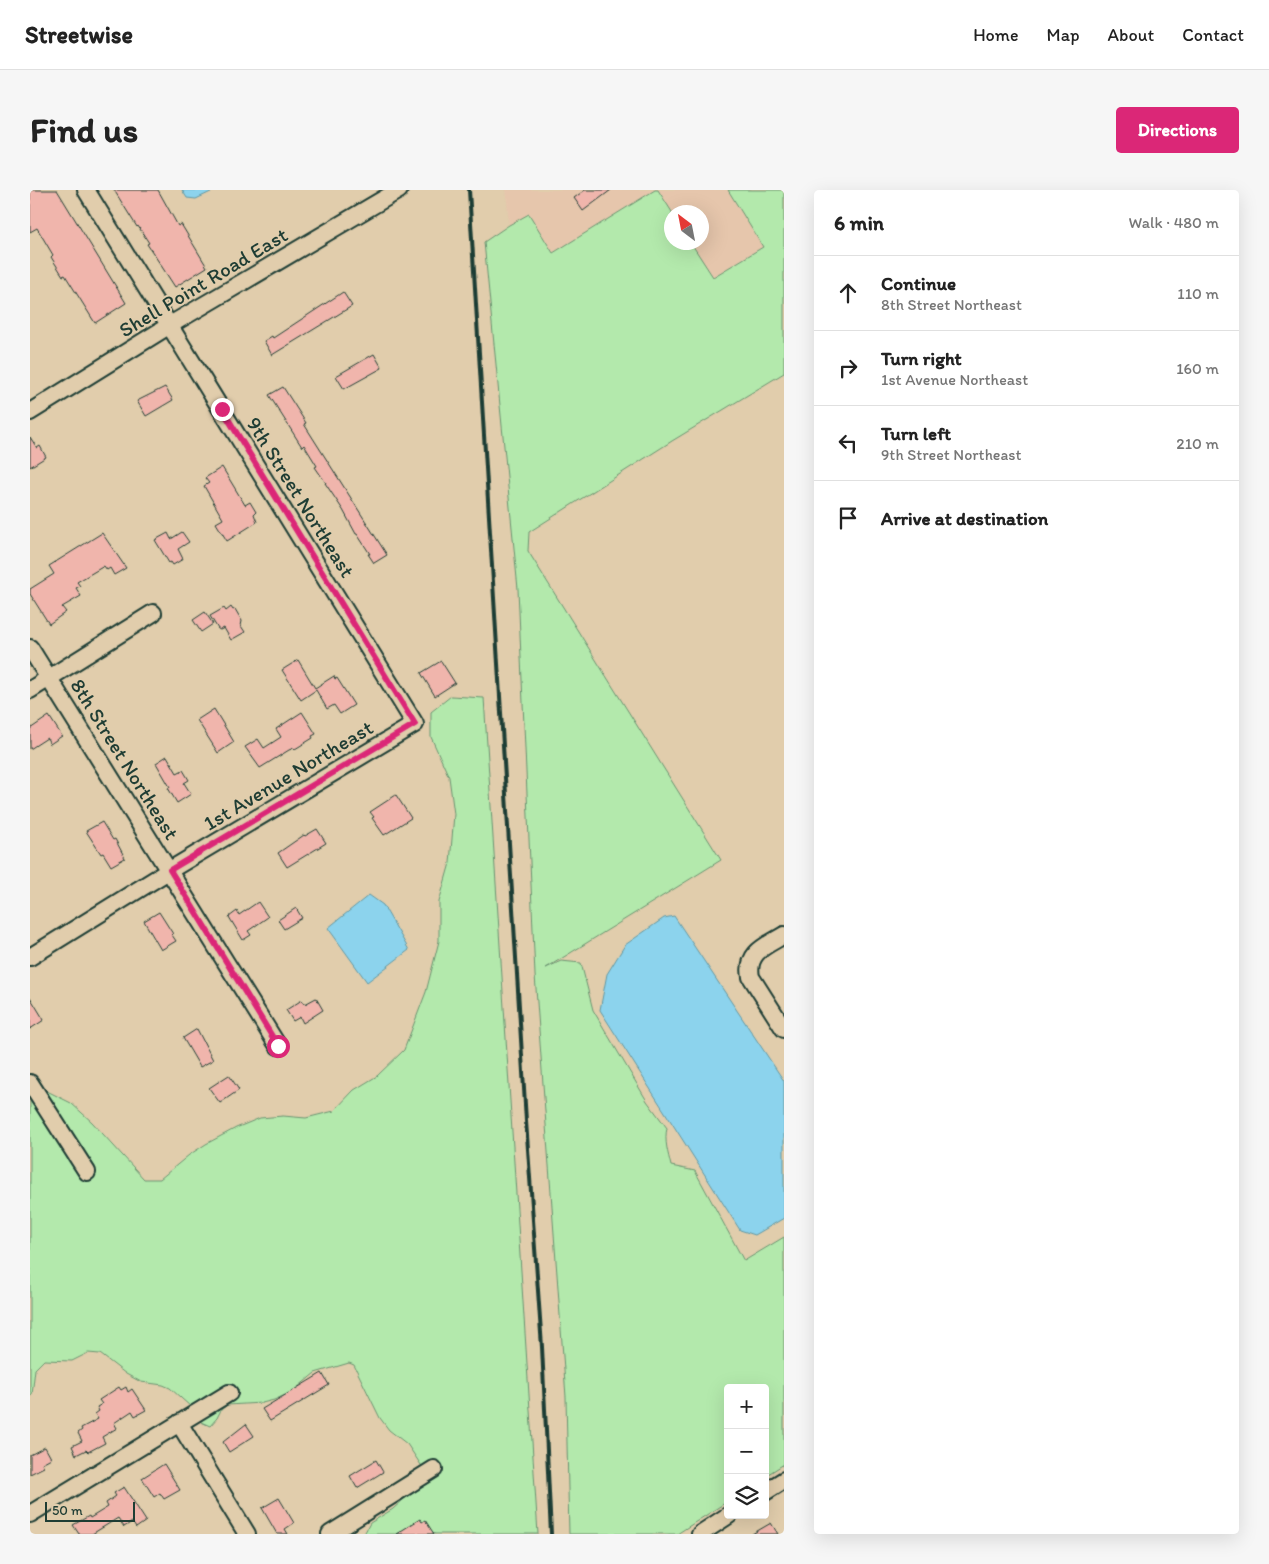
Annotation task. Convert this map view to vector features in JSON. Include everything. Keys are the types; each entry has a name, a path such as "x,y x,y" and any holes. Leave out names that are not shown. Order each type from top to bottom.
{"street":[{"name":"9th Street Northeast","path":"86,190 415,724"},
{"name":"Shell Point Road East","path":"30,412 170,325 399,190"},
{"path":"30,690 153,614"},
{"name":"8th Street Northeast","path":"30,648 278,1046"},
{"name":"1st Avenue Northeast","path":"30,957 170,870 415,724"},
{"path":"784,935 753,956 749,968 751,977 784,1029"},
{"path":"30,1083 87,1172"},
{"path":"30,1514 228,1393"},
{"path":"179,1423 247,1534"},
{"path":"330,1534 434,1469"},
{"path":"769,1489 784,1480"},
{"path":"700,1534 724,1518"}],"shaded area":[{"path":"506,190 655,190 553,253 529,214 509,225"},
{"path":"658,190 728,190 764,247 713,277 696,250 709,250 709,205 668,205"}],"green space":[{"path":"655,190 658,190 668,205 664,205 664,250 696,250 713,277 763,247 728,190 784,190 784,373 672,441 529,532 528,551 721,860 546,968 561,961 581,963 593,1010 647,1101 667,1128 666,1142 671,1166 695,1171 744,1261 784,1237 784,1464 769,1473 769,1384 724,1384 724,1504 677,1534 569,1534 566,1397 535,975 518,589 484,242 529,214 553,253"},
{"path":"451,696 484,698 538,1534 364,1534 370,1523 393,1509 413,1491 443,1472 436,1460 423,1468 407,1444 389,1430 380,1418 354,1365 349,1363 315,1373 292,1392 274,1400 262,1403 227,1405 221,1410 210,1426 199,1419 237,1396 230,1384 191,1407 170,1388 163,1385 141,1382 126,1374 100,1354 88,1353 72,1361 44,1360 35,1369 32,1395 30,1396 30,1095 85,1181 95,1174 39,1087 71,1103 92,1122 144,1179 160,1179 189,1155 236,1128 260,1118 283,1116 306,1118 334,1111 354,1090 377,1076 404,1050 426,992 439,941 439,902 450,863 454,814 449,777 431,737 431,712"}],"water":[{"path":"182,190 215,190 196,199 187,198"},
{"path":"369,895 383,905 409,950 367,982 328,928"},
{"path":"674,916 784,1081 784,1218 755,1235 740,1230 600,1010 607,974 625,945 664,918"}],"building":[{"path":"30,190 57,190 126,303 95,323 65,275 63,276 51,257 53,255 37,228 30,232"},
{"path":"114,190 158,190 178,226 181,224 207,267 175,287"},
{"path":"585,190 611,190 583,211 574,198"},
{"path":"343,292 352,306 272,355 264,341 272,336 273,338"},
{"path":"374,354 382,368 344,389 336,376"},
{"path":"165,387 173,400 146,416 137,401"},
{"path":"283,387 306,423 304,424 387,555 374,563 315,467 317,466 304,445 302,447 269,395"},
{"path":"30,437 37,448 40,446 46,457 30,467"},
{"path":"222,467 245,505 250,502 256,512 254,514 257,522 227,541 216,523 223,519 204,486 209,483 205,478"},
{"path":"182,532 189,542 178,549 183,559 173,565 171,562 169,563 155,540 168,533 171,539"},
{"path":"102,533 126,568 114,575 110,568 107,570 104,566 77,582 80,586 76,588 81,596 62,607 66,612 49,624 30,594 30,589 54,574 49,566"},
{"path":"231,607 233,610 235,609 242,621 241,626 245,632 231,640 224,628 218,629 210,616 224,608 226,611"},
{"path":"205,612 213,624 201,632 193,620"},
{"path":"298,660 315,688 334,676 354,705 340,714 334,705 327,709 316,690 301,700 282,670"},
{"path":"441,661 455,683 435,696 421,673"},
{"path":"214,709 234,742 218,753 197,720"},
{"path":"302,712 316,734 312,736 313,738 260,768 245,747 258,739 264,748 281,737 276,729"},
{"path":"49,716 62,736 50,744 47,738 30,749 30,729"},
{"path":"167,756 177,773 183,770 189,780 184,783 191,794 177,803 156,763"},
{"path":"396,795 411,818 384,835 370,812"},
{"path":"102,822 113,840 115,839 125,858 111,866 86,831"},
{"path":"317,829 326,843 287,867 278,853 304,835"},
{"path":"258,902 268,917 248,931 251,935 243,940 229,917 237,911 239,915"},
{"path":"296,908 302,918 284,929 278,920"},
{"path":"159,912 176,941 161,950 144,921"},
{"path":"30,997 44,1020 30,1029"},
{"path":"316,998 323,1010 303,1023 300,1017 293,1021 286,1010 302,1000 305,1004"},
{"path":"197,1029 213,1060 200,1067 183,1038"},
{"path":"229,1075 239,1090 220,1103 209,1088"},
{"path":"322,1373 329,1385 270,1421 262,1409"},
{"path":"119,1387 121,1390 126,1387 128,1392 132,1389 146,1410 135,1416 132,1411 114,1423 117,1428 102,1437 105,1443 88,1452 86,1450 76,1455 72,1446 82,1441 78,1433 82,1430 81,1428 98,1419 95,1414 99,1411 97,1407 102,1404 99,1400"},
{"path":"246,1424 254,1436 229,1452 223,1442"},
{"path":"45,1447 51,1458 42,1463 44,1467 30,1474 30,1455"},
{"path":"376,1460 383,1472 357,1488 350,1476"},
{"path":"164,1464 180,1490 164,1499 160,1493 154,1497 142,1478"},
{"path":"124,1487 146,1521 136,1528 132,1522 124,1527 118,1518 92,1534 79,1534 73,1525 89,1516 90,1518 108,1507 106,1503 116,1496 114,1493"},
{"path":"279,1498 294,1523 285,1529 288,1534 277,1534 262,1508"},
{"path":"420,1519 422,1522 425,1520 434,1534 396,1534"},
{"path":"771,1523 778,1534 752,1534"}],"railway":[{"path":"469,190 526,1121 542,1347 551,1534"}],"route":[{"path":"222,409 415,724 170,870 278,1046"}]}
